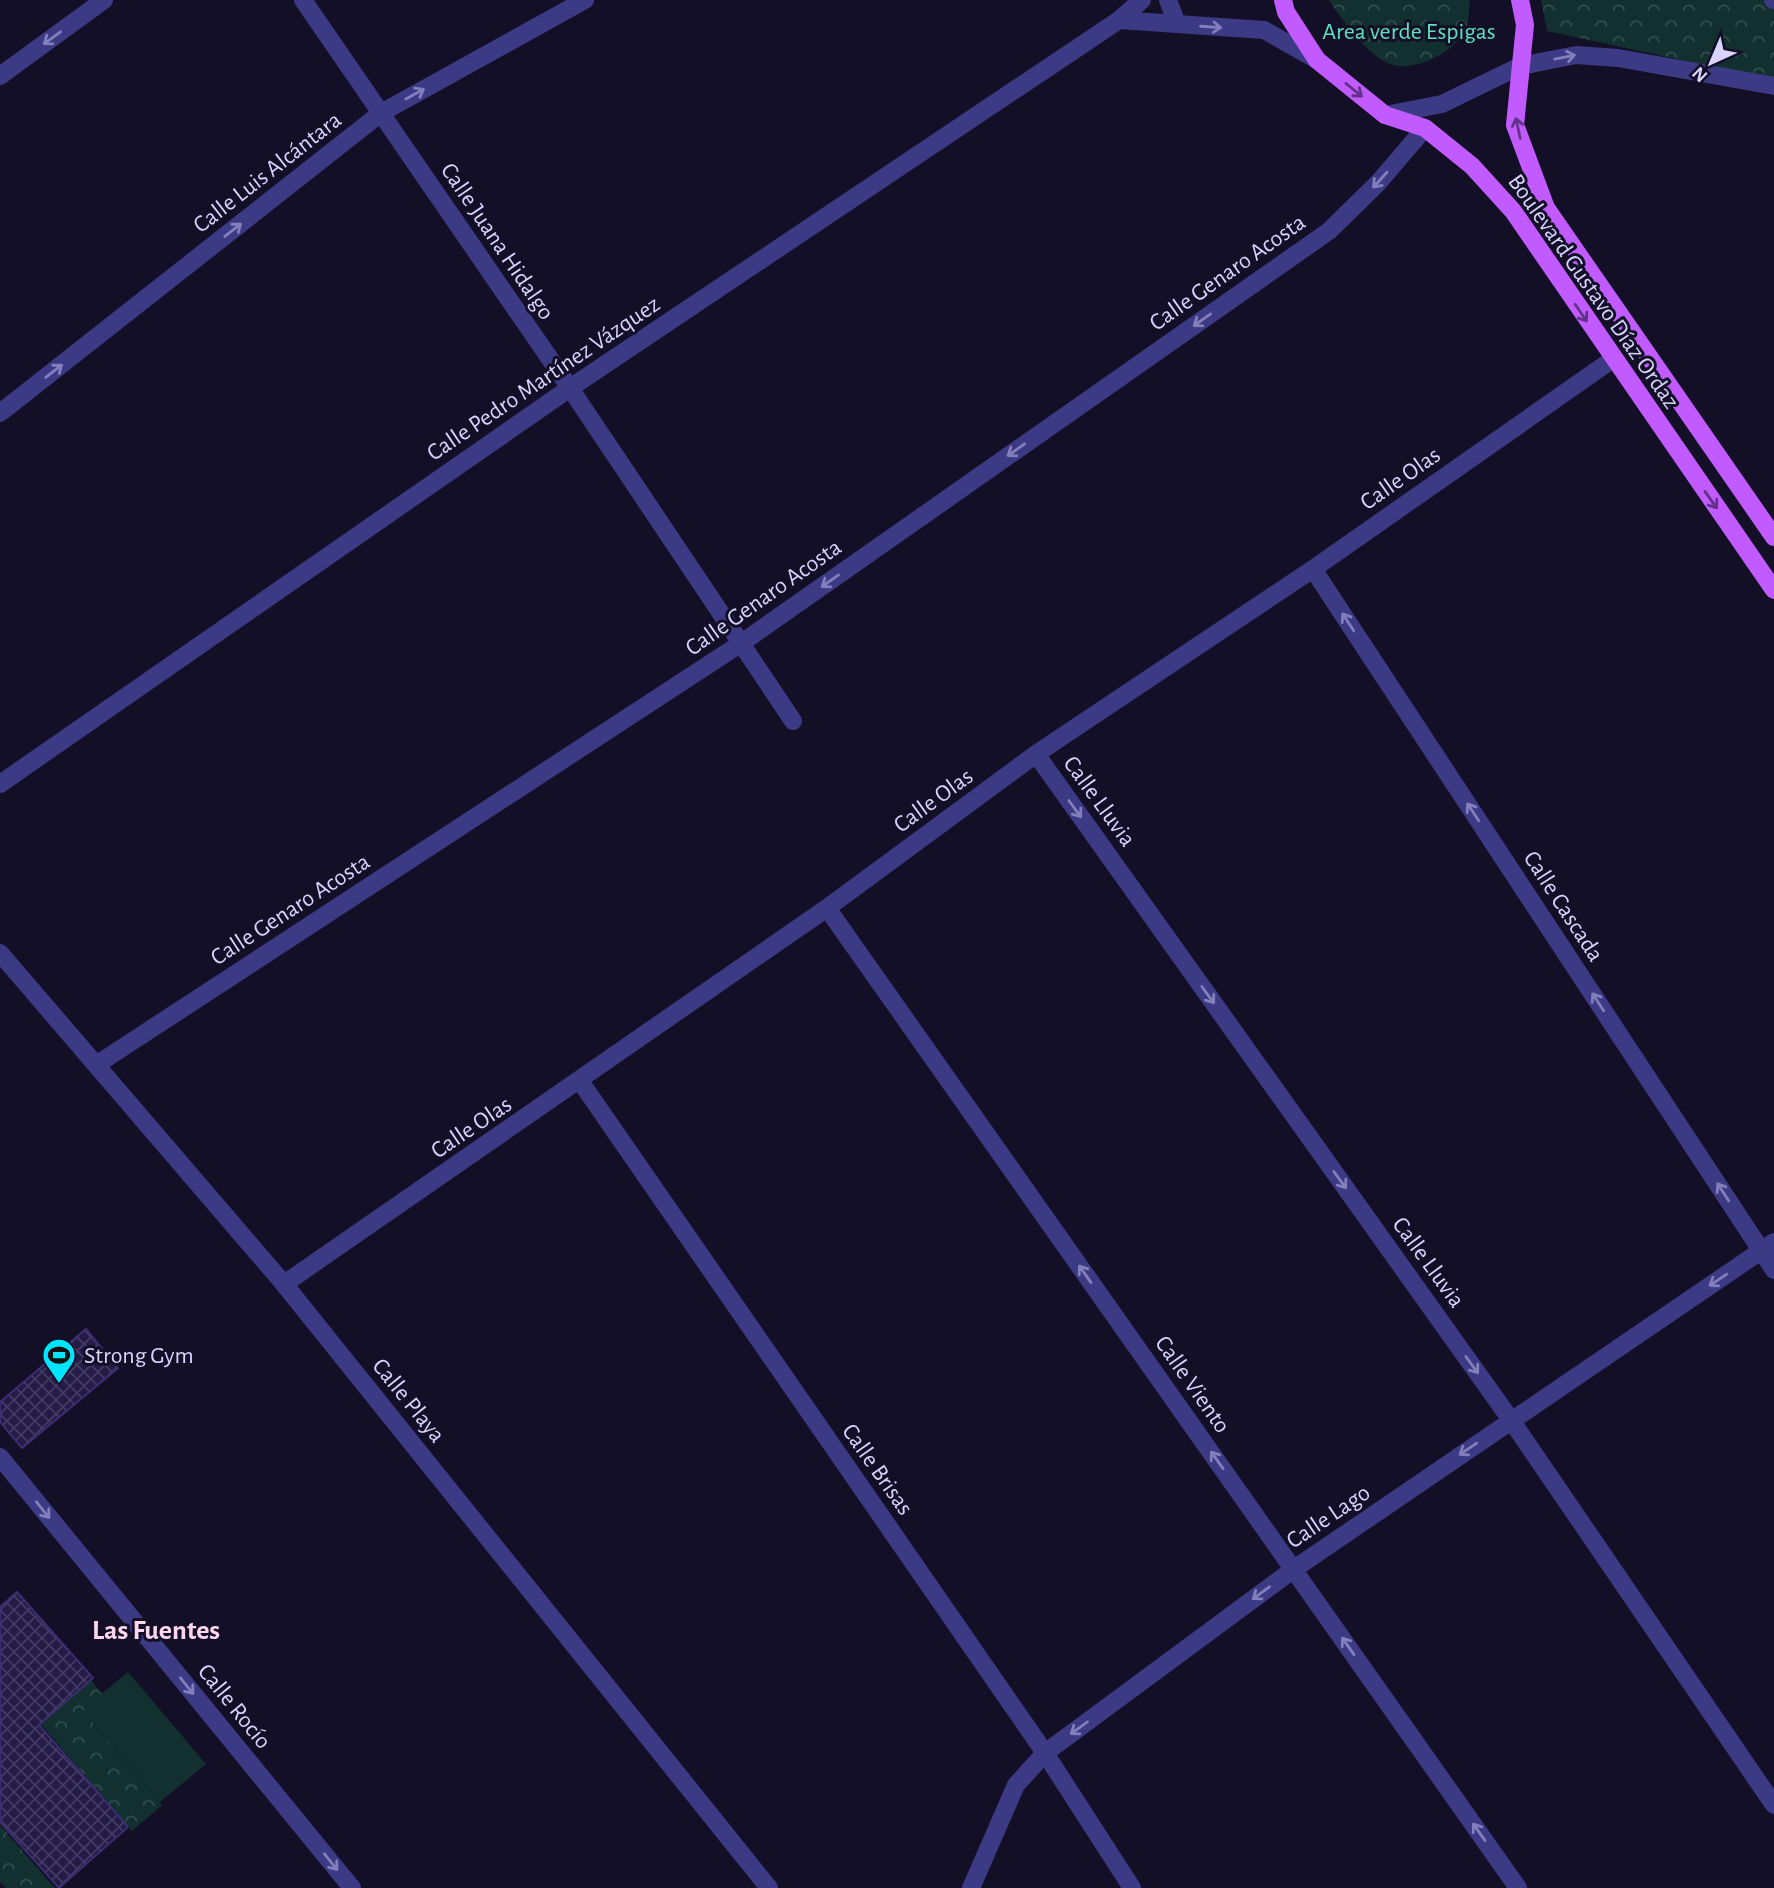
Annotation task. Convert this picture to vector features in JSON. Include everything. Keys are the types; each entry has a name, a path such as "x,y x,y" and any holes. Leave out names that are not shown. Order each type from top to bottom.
{"main road":[{"name":"Boulevard Gustavo Díaz Ordaz","path":"1283,0 1286,12 1317,60 1385,115 1425,128 1472,166 1513,211 1774,590"},
{"name":"Boulevard Gustavo Díaz Ordaz","path":"1520,0 1525,25 1515,125 1546,208 1774,537"}],"street":[{"path":"0,76 104,0"},
{"name":"Calle Juana Hidalgo","path":"303,0 793,721"},
{"name":"Calle Luis Alcántara","path":"0,413 381,113 584,0"},
{"name":"Calle Pedro Martínez Vázquez","path":"0,785 569,388 1119,20 1142,0"},
{"path":"1168,0 1177,24"},
{"path":"1119,20 1264,30 1317,60"},
{"path":"1385,115 1442,104 1520,66 1576,55 1618,58 1774,86"},
{"name":"Calle Genaro Acosta","path":"96,1065 740,643 1329,231 1378,183 1425,128"},
{"name":"Calle Olas","path":"284,1284 827,908 1036,754 1312,569 1613,359"},
{"name":"Calle Cascada","path":"1312,569 1768,1246 1774,1270"},
{"name":"Calle Lluvia","path":"1036,754 1511,1420 1774,1805"},
{"name":"Calle Viento","path":"827,908 1518,1888"},
{"name":"Calle Playa","path":"0,953 284,1284 769,1888"},
{"name":"Calle Brisas","path":"580,1081 1045,1753 1132,1888"},
{"name":"Calle Lago","path":"971,1888 1016,1785 1045,1753 1294,1569 1768,1246"},
{"name":"Calle Rocío","path":"0,1457 352,1888"}],"green space":[{"name":"Area verde Espigas","path":"1329,0 1470,0 1467,27 1455,44 1425,62 1403,66 1384,61 1366,47"},
{"path":"1541,0 1774,0 1774,80 1547,31"},
{"path":"128,1672 206,1764 160,1802 82,1710"},
{"path":"91,1680 102,1694 83,1711 162,1805 132,1831 40,1723"},
{"path":"0,1825 55,1888 6,1888 0,1882"}],"building":[{"name":"Strong Gym","path":"86,1329 118,1368 22,1448 0,1422 0,1402"},
{"path":"17,1592 93,1678 39,1725 128,1827 59,1888 0,1822 0,1607"}],"place":[{"name":"Strong Gym","path":"59,1385"}],"district":[{"name":"Las Fuentes","path":"156,1629"}]}
